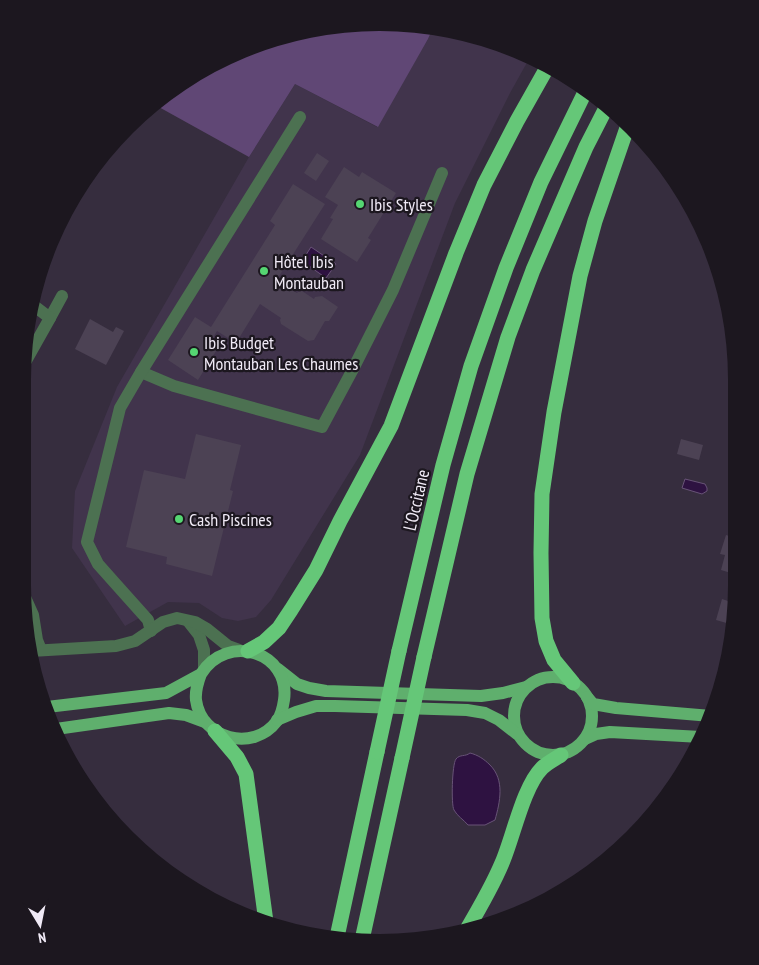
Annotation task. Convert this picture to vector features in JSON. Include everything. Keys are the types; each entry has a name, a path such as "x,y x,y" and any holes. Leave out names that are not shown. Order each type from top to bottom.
{"highway":[{"path":"244,651 264,642 279,628 291,610 316,570 391,426 456,253 484,185 544,73"},
{"name":"L'Occitane","path":"338,931 399,651 443,465 471,366 506,268 541,182 583,97"},
{"path":"363,933 424,657 467,474 508,337 533,270 586,147 603,113"},
{"path":"573,683 554,660 546,641 542,618 542,494 554,412 580,276 595,221 625,132"},
{"path":"210,727 237,757 246,774 265,914"},
{"path":"472,921 491,888 532,781 542,768 561,755"}],"main road":[{"path":"53,706 166,693 203,671 214,659 226,653 244,651 263,656 297,684 326,691 481,696 526,687 537,680 549,677 562,678 573,683 581,689 593,704 616,708 702,715"},
{"path":"62,727 169,713 186,715 227,738 255,737 267,730 277,720 283,707 285,693 282,678 275,666"},
{"path":"203,671 197,685 196,698 198,710 210,727"},
{"path":"517,734 513,721 514,709 518,697 526,687"},
{"path":"277,720 316,706 467,710 484,713 499,720 517,734 524,744 535,752 548,756 570,752 585,739 590,729 592,718 591,707 587,697"},
{"path":"585,739 596,734 610,732 693,737"}],"street":[{"path":"151,630 148,620 98,564 87,542 120,408 300,117"},
{"path":"141,372 174,386 322,427 393,290 442,173"},
{"path":"33,349 62,296"},
{"path":"39,309 50,318"},
{"path":"33,614 36,643"},
{"path":"38,651 116,646 135,641 163,622 177,618 195,622 228,646 244,651"},
{"path":"187,619 199,635 204,650 203,671"}],"shaded area":[{"path":"380,31 430,35 378,127 295,84 249,157 161,108 186,90 225,67 289,43 334,34 357,32"},
{"path":"430,35 470,43 526,64 455,203 360,455 271,600 256,617 238,621 222,618 199,603 168,602 125,626 72,548 75,491 117,387 249,157 295,84 377,127"},
{"path":"311,247 336,264 326,278 302,261"},
{"path":"685,479 705,484 707,491 702,494 682,488"},
{"path":"470,753 490,765 498,777 500,799 495,820 485,825 468,825 453,807 452,784 455,762 458,757"}],"building":[{"path":"317,153 329,161 316,181 304,173"},
{"path":"344,167 359,177 362,172 396,193 368,238 371,240 357,262 321,239 333,219 330,218 338,205 325,197"},
{"name":"Hôtel Ibis Montauban","path":"293,184 325,204 276,281 287,291 290,289 297,293 302,291 314,299 315,297 322,296 338,307 329,321 325,321 314,340 308,341 281,324 281,318 260,304 236,343 217,331 213,338 221,343 198,380 168,360 195,317 211,327 275,225 270,221"},
{"path":"90,319 113,332 116,327 124,331 106,365 75,349"},
{"name":"Cash Piscines","path":"196,434 241,445 230,490 233,491 212,576 166,564 167,557 126,547 144,470 185,479"},
{"path":"681,439 703,445 699,460 677,454"},
{"path":"726,535 728,536 728,572 721,570 725,555 720,554"},
{"path":"722,599 727,601 726,623 716,620"}],"place":[{"name":"Ibis Styles","path":"360,204"},
{"name":"Hôtel Ibis Montauban","path":"264,271"},
{"name":"Ibis Budget Montauban Les Chaumes","path":"194,352"},
{"name":"Cash Piscines","path":"179,519"}]}
